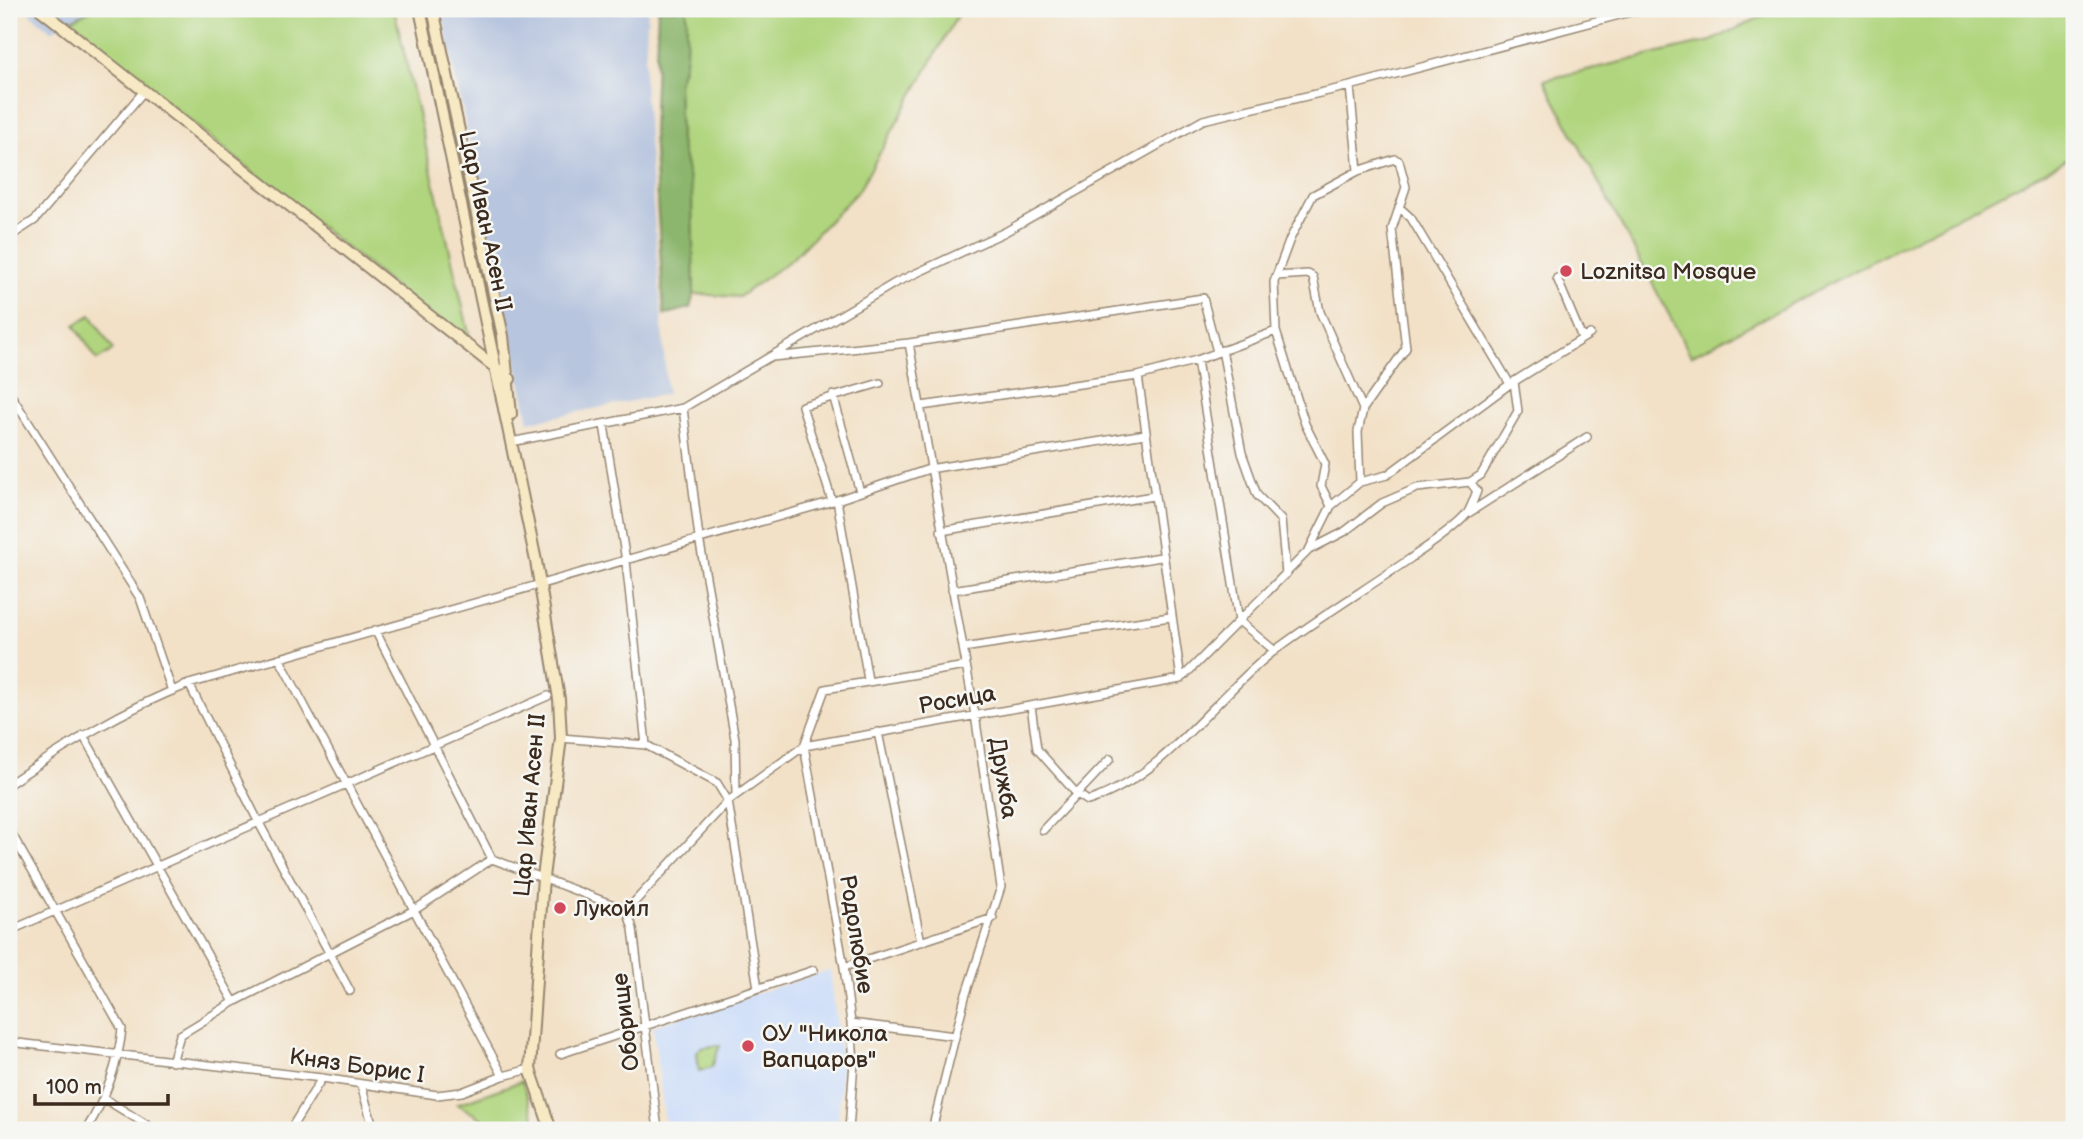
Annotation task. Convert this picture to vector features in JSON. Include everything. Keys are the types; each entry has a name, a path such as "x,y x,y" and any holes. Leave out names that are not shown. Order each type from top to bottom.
{"street":[{"path":"40,9 510,379"},
{"name":"Цар Иван Асен II","path":"420,9 540,583 559,699 561,738 542,877 530,1069 551,1130"},
{"name":"Цар Иван Асен II","path":"433,9 510,379 511,442"},
{"path":"511,442 683,408 895,283 1005,232 1203,120 1350,86 1642,9"},
{"path":"1350,86 1359,171"},
{"path":"9,237 35,220 144,91"},
{"path":"1331,506 1321,486 1325,464 1304,424 1276,331 1276,276 1308,201 1359,171 1395,159 1399,161 1406,183 1392,229 1406,348 1363,410 1359,432 1360,482"},
{"path":"1309,550 1344,532 1382,503 1417,488 1470,482 1484,471 1518,411 1512,383 1411,218 1399,207"},
{"path":"1276,276 1308,274 1313,277 1320,312 1363,410"},
{"path":"1181,679 1309,550 1331,506 1360,482 1387,475 1512,383 1586,336 1557,278"},
{"path":"768,358 909,343 1203,298 1220,351 1242,453 1257,495 1281,520 1286,574"},
{"path":"921,406 1138,376 1196,360 1276,331"},
{"name":"Дружба","path":"909,343 929,469 975,715 1001,887 965,997 932,1130"},
{"path":"1196,360 1239,621 1275,650"},
{"path":"1138,376 1161,557 1181,679"},
{"path":"868,680 834,500 802,406 880,383"},
{"path":"9,392 140,598 172,691"},
{"path":"833,395 860,492"},
{"path":"683,408 699,538 735,738 736,794"},
{"path":"604,425 626,561 646,745"},
{"path":"9,784 83,734 139,704 189,684 540,583 626,561 929,469 1145,434"},
{"path":"1031,706 1037,749 1076,793 1088,801 1099,797 1147,768 1205,719 1245,674 1275,650 1428,546 1466,514 1587,437"},
{"path":"1470,482 1477,491 1494,497"},
{"path":"1466,514 1477,491"},
{"path":"941,531 1153,496"},
{"path":"952,590 1161,557"},
{"path":"962,648 1170,617"},
{"path":"374,630 492,859 627,910"},
{"path":"279,658 346,786 416,909 503,1076"},
{"path":"804,746 825,689 966,666"},
{"name":"Росица","path":"627,910 728,801 804,746 1181,679"},
{"path":"189,684 259,823 350,991"},
{"path":"9,931 548,696"},
{"path":"878,732 921,942"},
{"path":"83,734 234,1002"},
{"path":"561,738 646,745 717,783 728,801 758,988"},
{"name":"Родолюбие","path":"804,746 844,967 851,1023 854,1062 849,1130"},
{"path":"1043,830 1111,759"},
{"path":"9,829 122,1029 119,1056 105,1099 86,1130"},
{"path":"172,1062 180,1035 234,1002 416,909 492,859"},
{"name":"Оборище","path":"627,910 633,929 658,1130"},
{"path":"844,967 993,918"},
{"path":"560,1054 814,970"},
{"path":"851,1023 956,1036"},
{"name":"Княз Борис I","path":"9,1042 322,1078 437,1095 462,1092 530,1069"},
{"path":"290,1130 322,1078"},
{"path":"361,1085 374,1130"},
{"path":"105,1099 155,1130"}],"shaded area":[{"path":"25,9 92,9 51,31"},
{"path":"441,9 648,9 644,80 667,394 529,422"},
{"name":"ОУ \"Никола Вапцаров\"","path":"830,970 842,1066 837,1130 666,1130 653,1026"}],"green space":[{"path":"92,9 394,9 473,351 68,22"},
{"path":"658,9 687,9 686,56 678,84 680,142 692,192 694,294 690,308 664,315 653,133"},
{"path":"687,9 961,9 859,190 792,259 739,297 694,294 691,192 680,142 678,84 686,56"},
{"path":"1777,9 2074,9 2074,156 1691,356 1544,80 1711,41"},
{"path":"91,315 113,350 97,360 75,325"},
{"path":"720,1045 712,1067 699,1071 697,1052 701,1048"},
{"path":"522,1081 538,1130 501,1130 457,1104"}],"place":[{"name":"Loznitsa Mosque","path":"1566,271"},
{"name":"Лукойл","path":"560,908"},
{"name":"ОУ \"Никола Вапцаров\"","path":"748,1046"}]}
